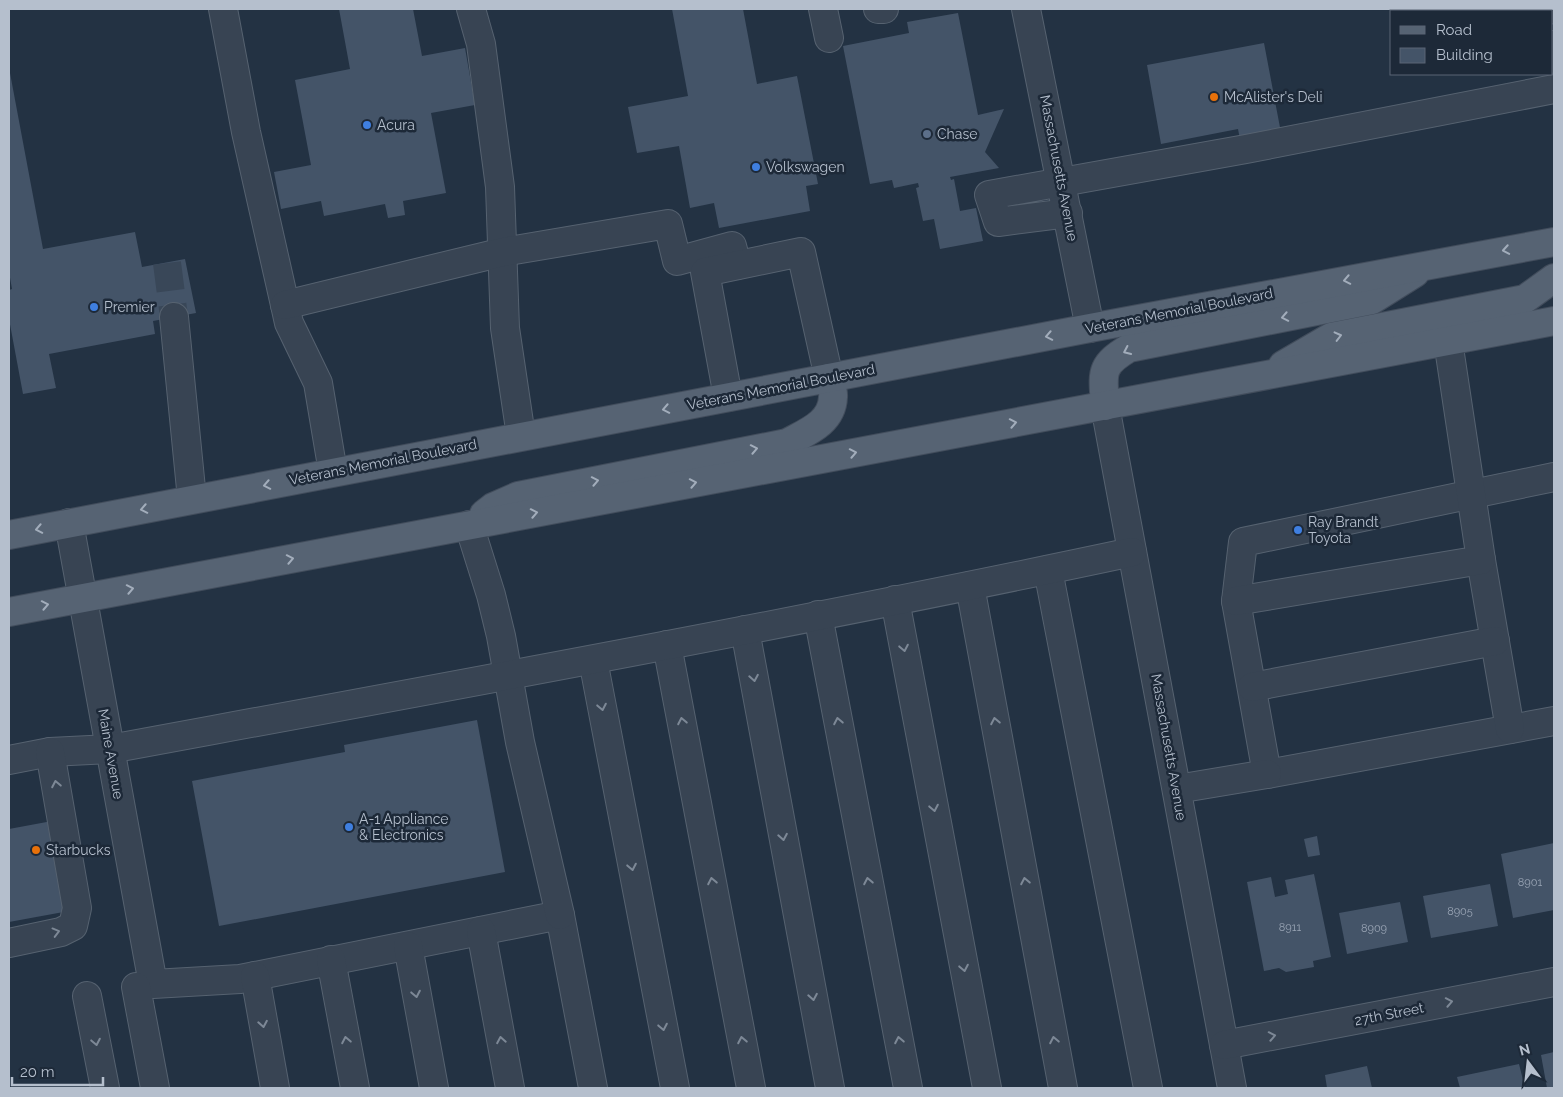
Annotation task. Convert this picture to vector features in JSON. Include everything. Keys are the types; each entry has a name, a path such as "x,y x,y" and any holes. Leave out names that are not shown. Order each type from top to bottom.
{"main road":[{"name":"Veterans Memorial Boulevard","path":"9,535 1090,328 1554,242"},
{"path":"1105,406 1103,375 1112,358 1129,348 1372,300 1427,265"},
{"path":"1265,376 1331,337 1525,299 1554,278"},
{"path":"9,612 1554,321"},
{"path":"469,525 493,507 518,496 787,443 813,429 830,413 834,396 829,378"}],"street":[{"path":"223,9 246,132 289,323 318,383 333,472"},
{"path":"471,9 481,44 500,187 505,328 521,436"},
{"path":"823,9 829,38"},
{"path":"878,9 884,9"},
{"name":"Massachusetts Avenue","path":"1026,9 1090,328"},
{"path":"1068,213 998,222 989,195 1246,149 1554,89"},
{"path":"285,305 503,252 668,224 677,261 732,246 737,265"},
{"path":"728,397 705,272 801,252 829,378"},
{"path":"174,317 192,499"},
{"path":"1448,340 1481,560 1510,729"},
{"name":"Massachusetts Avenue","path":"1105,406 1232,1088"},
{"path":"1267,774 1236,601 1243,542 1554,477"},
{"name":"Maine Avenue","path":"69,523 110,749 144,986 155,1088"},
{"path":"469,525 491,595 520,742 560,916 593,1088"},
{"path":"9,760 50,752 110,749 508,676 970,586 1132,552"},
{"path":"1236,601 1481,560"},
{"path":"1048,570 1148,1088"},
{"path":"970,586 1063,1088"},
{"path":"895,600 987,1088"},
{"path":"818,615 908,1088"},
{"path":"745,630 830,1088"},
{"path":"1252,687 1495,641"},
{"path":"667,645 751,1088"},
{"path":"593,660 674,1088"},
{"path":"1177,789 1554,721"},
{"path":"9,943 61,932 73,926 77,908 50,752"},
{"path":"144,986 240,979 560,916"},
{"path":"481,931 510,1088"},
{"path":"408,946 434,1088"},
{"path":"331,960 355,1088"},
{"path":"254,976 275,1088"},
{"name":"27th Street","path":"1224,1045 1554,982"},
{"path":"87,996 106,1088"}],"building":[{"path":"339,9 413,9 422,56 465,48 475,105 431,113 446,193 403,201 405,215 388,218 385,204 324,216 321,201 281,209 274,172 311,165 295,80 350,69"},
{"path":"672,9 743,9 757,84 797,76 818,184 806,186 810,211 719,228 714,203 690,208 679,146 637,153 628,107 688,96"},
{"name":"Chase","path":"958,13 978,115 1004,109 985,152 999,168 950,177 951,180 954,179 960,211 976,208 983,241 940,249 934,219 923,221 916,188 919,187 918,183 894,188 892,180 870,184 843,46 909,33 907,22"},
{"name":"McAlister's Deli","path":"1264,43 1282,138 1241,145 1238,129 1161,144 1147,65"},
{"path":"10,73 43,249 135,232 142,267 185,259 196,313 153,321 155,334 49,354 56,388 23,394 9,319 9,290 12,289 9,272"},
{"name":"A-1 Appliance & Electronics","path":"477,720 505,872 219,926 192,781 345,752 344,745"},
{"path":"52,821 69,911 9,922 9,829"},
{"path":"1317,836 1320,855 1308,857 1304,839"},
{"path":"1554,843 1554,910 1513,918 1501,854"},
{"path":"1314,874 1331,957 1313,961 1314,967 1286,972 1279,968 1264,971 1247,882 1271,877 1275,897 1288,894 1285,880"},
{"path":"1490,884 1498,926 1431,938 1423,896"},
{"path":"1400,902 1408,942 1347,954 1339,913"},
{"path":"1554,1052 1554,1088 1547,1088 1541,1055"},
{"path":"1519,1064 1525,1088 1460,1088 1457,1077"},
{"path":"1367,1066 1372,1088 1327,1088 1325,1075"}],"tunnel":[{"path":"167,263 174,317"}],"place":[{"name":"McAlister's Deli","path":"1214,97"},
{"name":"Acura","path":"367,125"},
{"name":"Chase","path":"927,134"},
{"name":"Volkswagen","path":"756,167"},
{"name":"Premier","path":"94,307"},
{"name":"Ray Brandt Toyota","path":"1298,530"},
{"name":"A-1 Appliance & Electronics","path":"349,827"},
{"name":"Starbucks","path":"36,850"}]}
